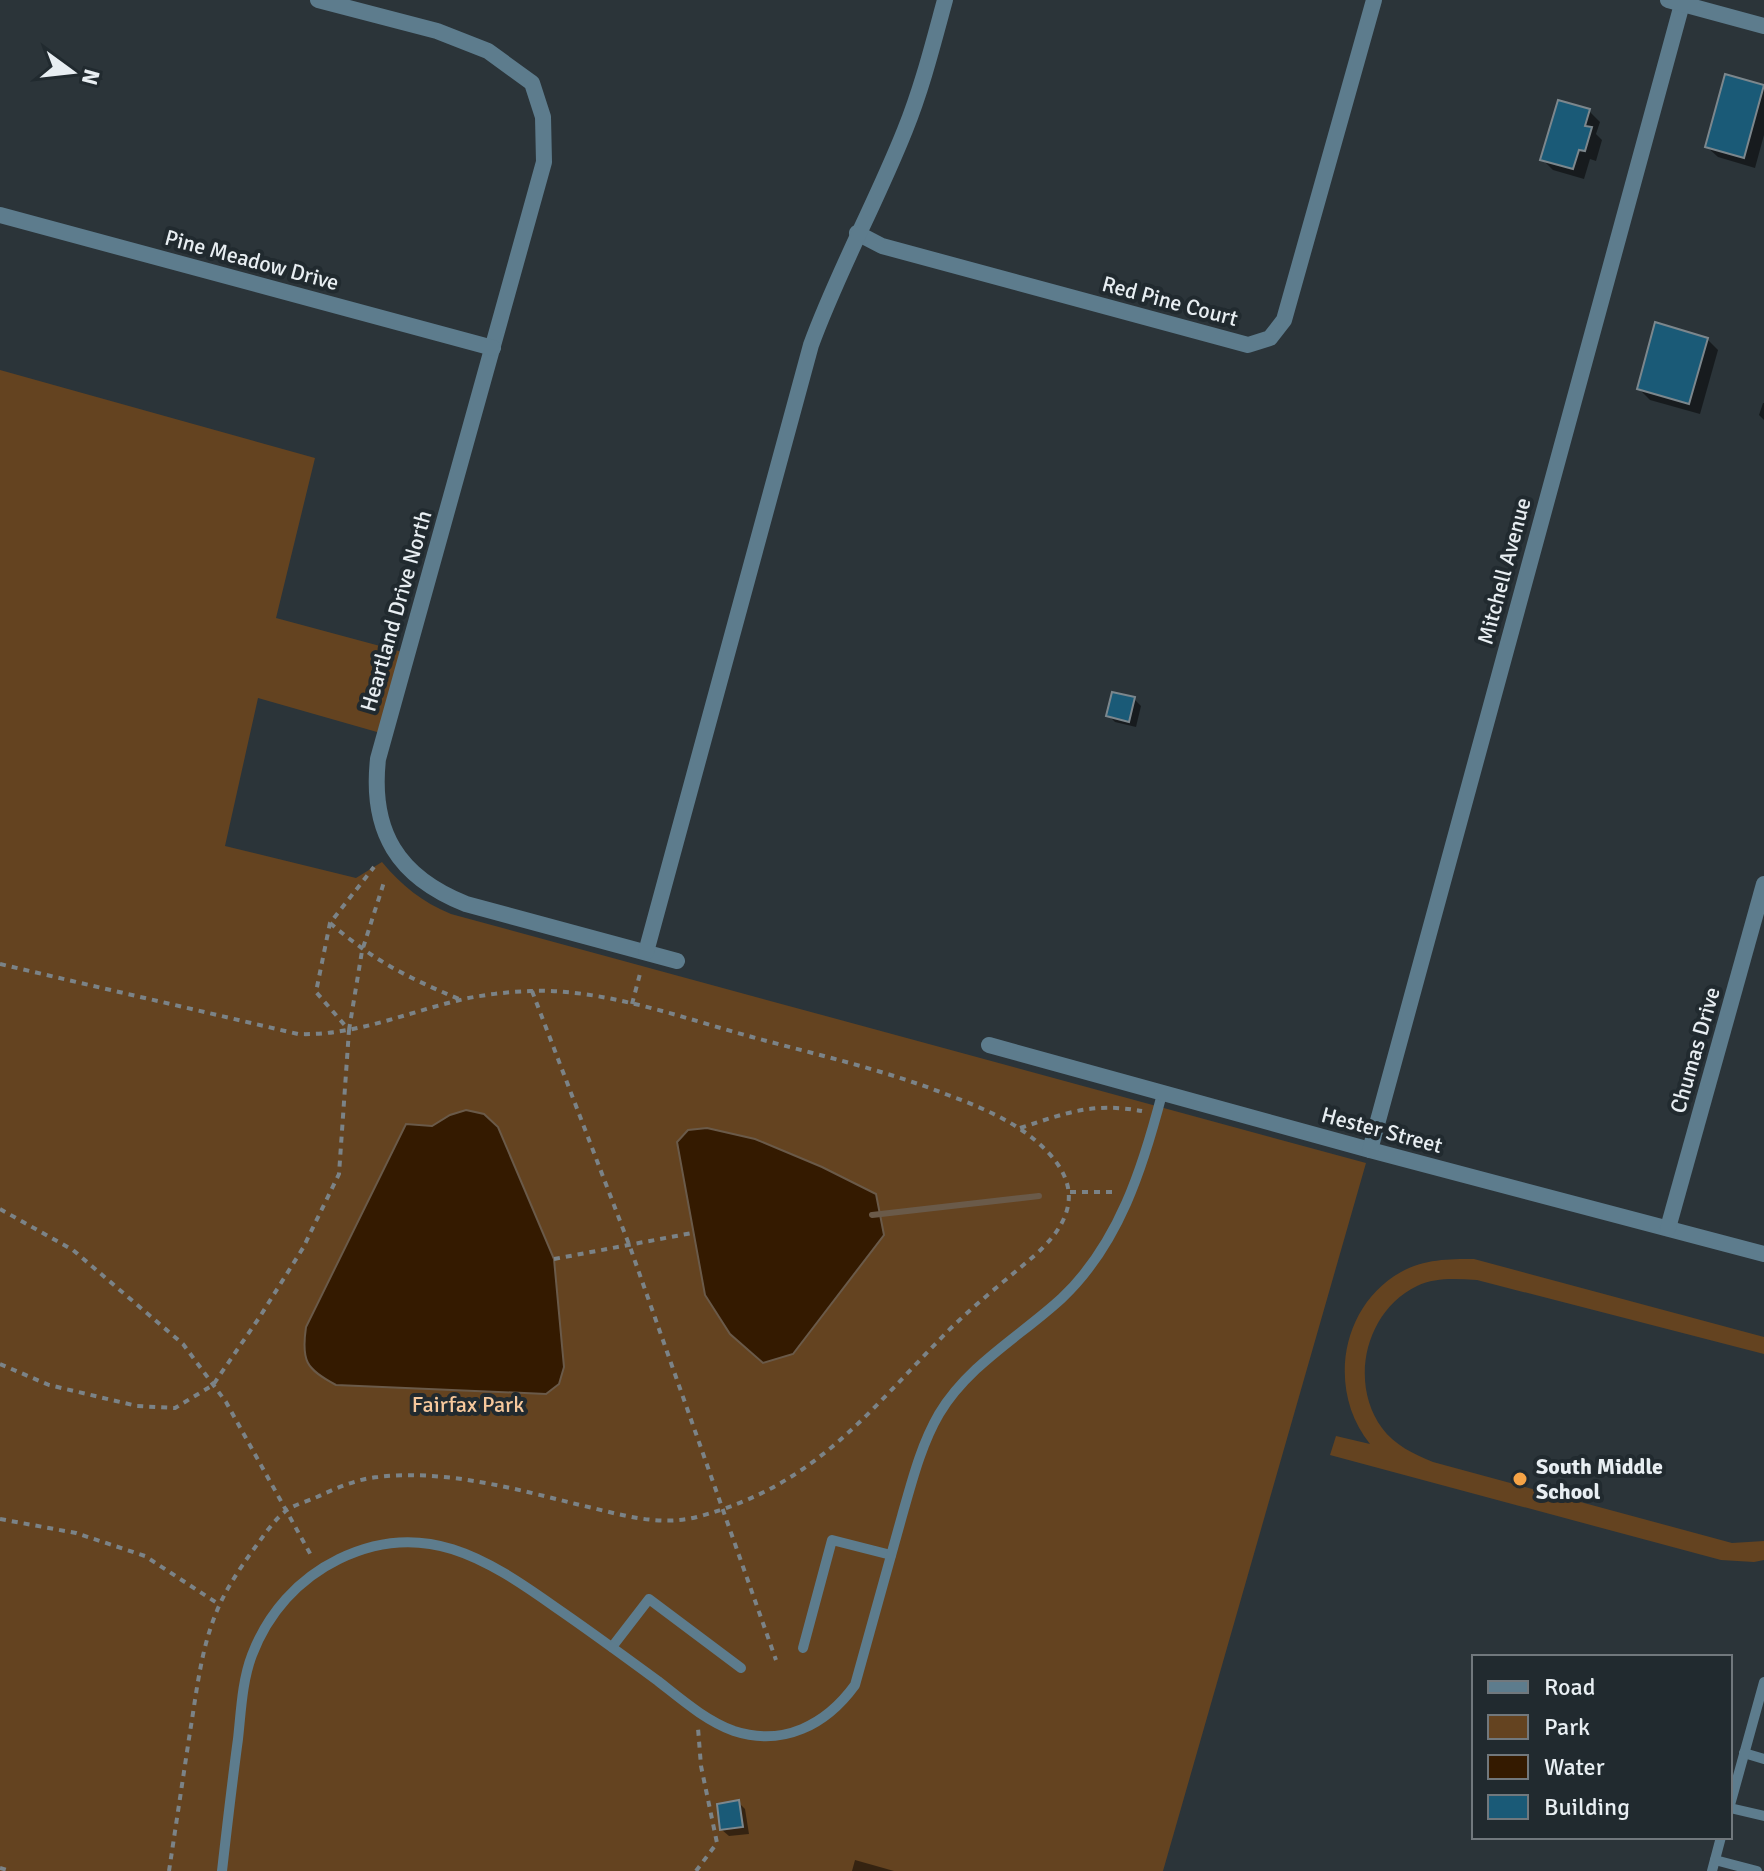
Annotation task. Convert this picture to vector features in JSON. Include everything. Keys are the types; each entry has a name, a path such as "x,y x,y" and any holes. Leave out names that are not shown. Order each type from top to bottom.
{"street":[{"name":"Heartland Drive North","path":"318,0 437,31 488,51 532,83 543,117 544,162 378,759 375,787 378,813 386,836 397,857 440,894 466,904 677,961"},
{"path":"646,952 811,345 831,290 906,129 945,0"},
{"name":"Red Pine Court","path":"857,233 882,246 1248,345 1270,338 1284,320 1374,0"},
{"path":"1675,2 1764,26"},
{"name":"Mitchell Avenue","path":"1370,1150 1675,2"},
{"name":"Pine Meadow Drive","path":"0,215 493,348"},
{"name":"Chumas Drive","path":"1668,1228 1764,884"},
{"path":"1747,947 1764,951"},
{"name":"Hester Street","path":"989,1045 1764,1254"}],"lane":[{"path":"222,1871 242,1701 251,1658 266,1623 289,1594 320,1568 355,1551 386,1543 417,1541 449,1547 504,1571 696,1710 734,1731 758,1735 800,1730 823,1720 841,1704 855,1685 921,1450 940,1412 965,1380 1061,1299 1103,1250 1132,1191 1162,1094"},
{"path":"803,1648 832,1540 891,1555"},
{"path":"612,1647 649,1599 741,1668"},
{"path":"1732,1798 1762,1700 1764,1682"},
{"path":"1744,1753 1764,1759"},
{"path":"1732,1807 1764,1816"},
{"path":"1720,1839 1713,1866 1757,1871"}],"path":[{"path":"349,1030 316,992 330,923 374,867"},
{"path":"0,1364 49,1385 137,1406 175,1408 213,1385 303,1248 339,1174 349,1030 362,951 385,879"},
{"path":"330,923 362,951 410,978 461,1000"},
{"path":"632,1004 646,952"},
{"path":"0,964 298,1034 325,1035 461,1000 532,991 574,993 632,1004 908,1079 978,1106 1020,1128 1050,1155 1062,1172 1070,1192 1066,1212 1057,1231 1042,1248 957,1322 851,1432 788,1480 760,1495 694,1518 644,1520 472,1482 410,1475 373,1477 341,1486 286,1511 267,1530 244,1562 220,1605 207,1639 198,1678 169,1871"},
{"path":"532,991 630,1247 776,1660"},
{"path":"1020,1128 1083,1108 1118,1107 1157,1113"},
{"path":"1070,1192 1132,1191"},
{"path":"0,1209 73,1250 183,1344 226,1402 313,1557"},
{"path":"554,1259 692,1233"},
{"path":"0,1519 76,1533 145,1556 220,1605"},
{"path":"696,1710 701,1766 717,1843 696,1871"},
{"path":"0,1868 11,1871"}],"green space":[{"name":"Fairfax Park","path":"0,370 315,458 276,618 406,653 384,734 258,698 225,846 356,878 382,862 413,892 451,914 1366,1163 1163,1871 0,1871"},
{"path":"1474,1259 1764,1337 1764,1354 1477,1280 1431,1281 1399,1297 1385,1312 1374,1330 1368,1350 1366,1390 1372,1410 1387,1434 1405,1448 1433,1462 1732,1543 1764,1541 1764,1560 1721,1560 1330,1455 1336,1436 1370,1444 1356,1423 1348,1400 1345,1375 1346,1351 1353,1327 1364,1306 1380,1287 1419,1264"}],"water":[{"path":"466,1110 484,1114 498,1127 554,1259 564,1367 559,1384 546,1394 336,1385 318,1374 308,1363 304,1348 306,1327 406,1124 432,1126"},
{"path":"707,1128 755,1139 876,1194 884,1235 793,1354 763,1363 730,1334 705,1295 677,1142 688,1130"}],"building":[{"path":"1725,74 1764,85 1744,158 1705,147"},
{"path":"1558,100 1590,109 1585,126 1592,127 1585,151 1579,150 1573,169 1540,160"},
{"path":"1655,322 1708,338 1689,404 1637,389"},
{"path":"1112,692 1135,697 1129,722 1106,716"},
{"path":"739,1800 743,1827 720,1830 717,1804"}],"waterway":[{"path":"872,1215 1039,1196"}],"place":[{"name":"South Middle School","path":"1520,1479"}]}
